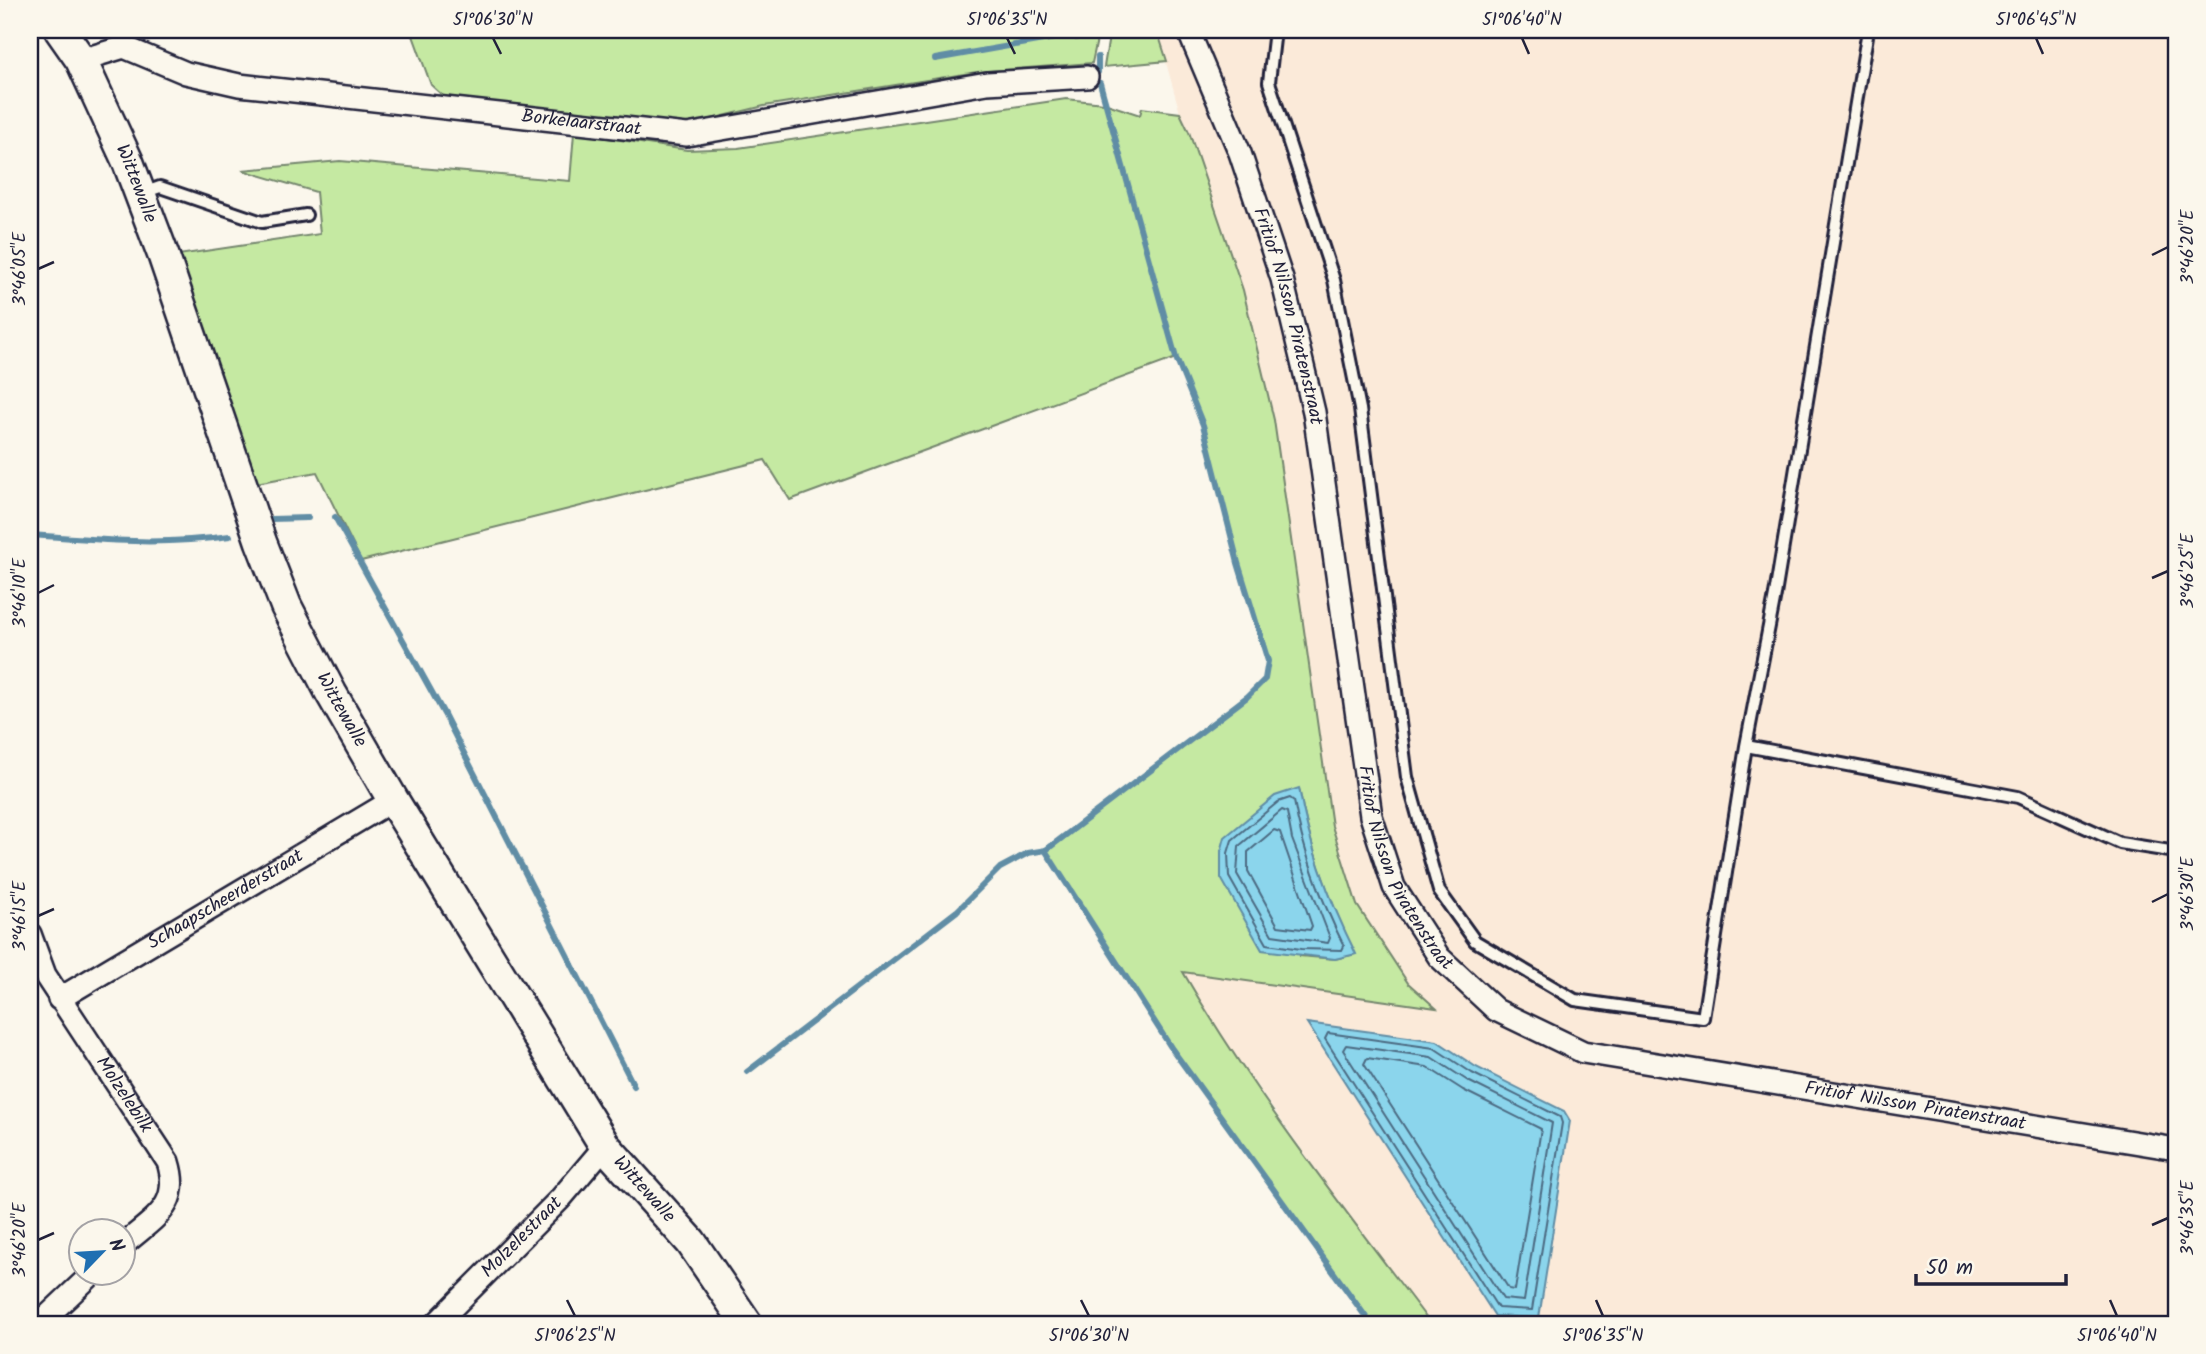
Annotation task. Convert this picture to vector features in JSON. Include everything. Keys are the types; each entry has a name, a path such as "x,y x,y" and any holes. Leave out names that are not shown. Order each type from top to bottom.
{"street":[{"name":"Wittewalle","path":"60,30 81,60 140,194 286,606 331,693 393,800 605,1146 691,1242 747,1324"},
{"name":"Fritiof Nilsson Piratenstraat","path":"1188,30 1240,153 1278,266 1314,412 1371,816 1394,887 1439,957 1496,1010 1583,1052 2176,1149"},
{"name":"Borkelaarstraat","path":"81,60 124,47 186,73 239,85 687,135 987,83 1087,78"},
{"name":"Schaapscheerderstraat","path":"59,999 393,800"},
{"name":"Molzelebilk","path":"30,934 44,975 168,1162 174,1182 167,1206 136,1234"},
{"name":"Molzelestraat","path":"438,1323 561,1198 605,1146"},
{"path":"39,1324 76,1288"}],"lane":[{"path":"1275,30 1269,82 1334,279 1360,410 1407,777 1440,891 1475,941 1575,1000 1703,1018 1746,746 1775,595 1868,30"},
{"path":"140,194 160,187 262,222 306,215"},
{"path":"1746,746 2018,797 2120,843 2176,852"}],"shaded area":[{"path":"1157,30 2176,30 2176,1324 1431,1324 1331,1191 1212,1022 1182,971 1435,1007 1408,983 1357,905 1332,826 1274,420 1243,290 1180,113"}],"green space":[{"path":"411,30 1074,30 1066,34 1076,40 1086,36 1085,30 1099,30 1092,63 977,72 764,106 683,126 443,96 431,85"},
{"path":"1110,30 1157,30 1167,61 1104,67"},
{"path":"1066,99 1104,103 1140,115 1142,108 1180,113 1189,132 1243,290 1274,420 1332,826 1357,905 1408,983 1436,1008 1183,972 1270,1108 1431,1324 1371,1324 1172,1049 1045,850 1247,697 1265,679 1268,661 1238,563 1203,425 1176,358 790,500 765,460 361,561 317,472 250,484 178,255 320,234 316,192 242,170 340,161 570,181 574,133 687,150 738,148","holes":["1299,788 1321,873 1355,954 1335,959 1300,956"]}],"water":[{"path":"1299,788 1321,873 1356,954 1335,959 1262,950 1221,878 1221,852 1225,837 1275,796"},
{"path":"1307,1023 1437,1041 1476,1067 1564,1111 1570,1121 1539,1318 1495,1316"}],"waterway":[{"path":"935,59 1066,36 1085,30"},
{"path":"1098,57 1098,72"},
{"path":"747,1072 957,911 1000,868 1028,853 1046,850 1247,697 1265,679 1268,661 1238,563 1203,425 1176,358 1100,83"},
{"path":"335,517 444,714 634,1086"},
{"path":"271,519 308,518"},
{"path":"30,535 153,541 230,536"},
{"path":"1045,850 1172,1049 1371,1324"}]}
